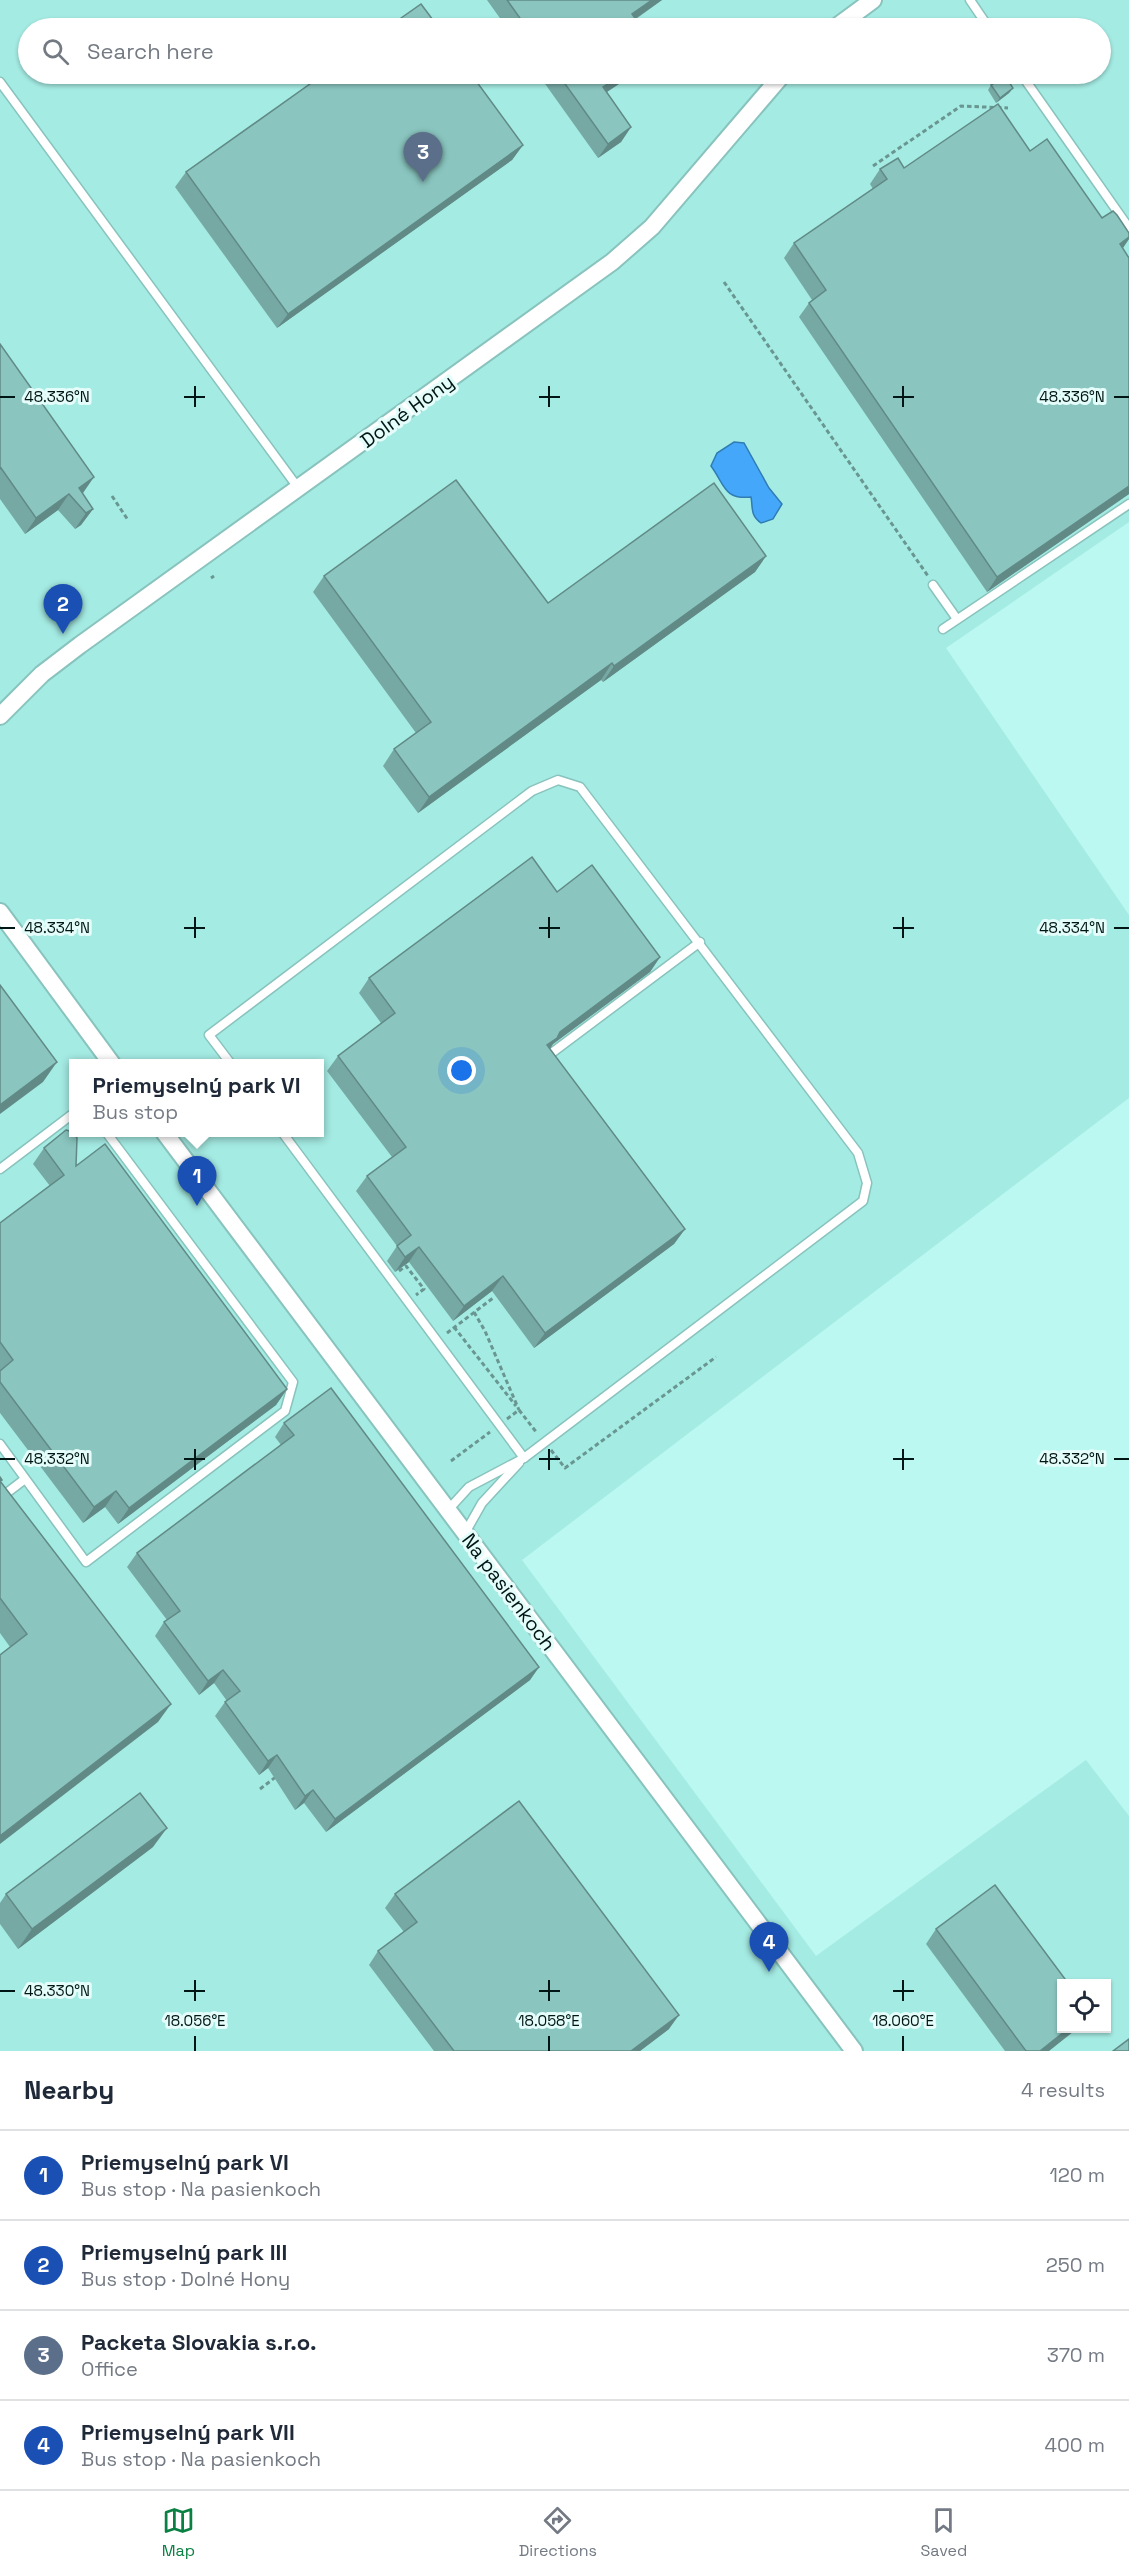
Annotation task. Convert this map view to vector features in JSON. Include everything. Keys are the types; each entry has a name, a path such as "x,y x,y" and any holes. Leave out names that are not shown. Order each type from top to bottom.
{"street":[{"path":"849,18 873,0"},
{"name":"Dolné Hony","path":"0,716 42,674 73,650 612,262 659,218 774,84"},
{"path":"0,912 108,1059"},
{"name":"Na pasienkoch","path":"168,1137 854,2051"}],"lane":[{"path":"970,0 982,18"},
{"path":"0,82 299,489"},
{"path":"1028,84 1129,228"},
{"path":"943,629 1129,504"},
{"path":"933,585 957,619"},
{"path":"227,1059 209,1035 532,791 558,780 580,787 700,942 858,1153 867,1183 863,1200 524,1458 470,1487 447,1510"},
{"path":"553,1052 700,942"},
{"path":"0,1169 69,1117"},
{"path":"0,1444 86,1562 285,1411 293,1382 110,1137"},
{"path":"286,1137 524,1458"},
{"path":"465,1534 482,1503 524,1458"},
{"path":"0,1498 25,1479"}],"path":[{"path":"873,166 961,105 1008,108"},
{"path":"724,282 933,585"},
{"path":"111,496 128,520"},
{"path":"390,1277 406,1266 424,1289 415,1296 420,1304"},
{"path":"443,1335 493,1298"},
{"path":"454,1327 519,1410 485,1331 474,1312"},
{"path":"260,1790 280,1774"}],"shaded area":[{"path":"0,0 1129,0 1129,522 946,648 1129,915 1129,1098 522,1560 816,1956 1086,1760 1129,1816 1129,2051 0,2051"}],"water":[{"path":"734,442 744,443 769,488 782,504 773,519 761,523 757,520 751,497 730,494 711,466 717,453"}],"building":[{"path":"507,0 652,0 632,14 635,18 520,18"},
{"path":"421,4 432,18 401,18"},
{"path":"310,84 478,84 523,145 288,314 186,172"},
{"path":"565,84 608,84 603,87 631,127 608,144"},
{"path":"1010,84 1013,88 1000,98 991,85"},
{"path":"998,104 1030,151 1047,139 1102,218 1113,211 1129,233 1129,237 1120,244 1129,258 1129,486 997,577 809,303 826,290 794,243 887,179 880,169 898,158 904,168"},
{"path":"0,344 94,477 79,488 93,509 86,513 69,494 36,518 0,469"},
{"path":"456,480 548,603 714,483 766,556 614,666 612,663 429,797 394,749 431,722 324,576"},
{"path":"532,857 557,892 592,865 660,957 560,1032 557,1038 547,1045 685,1229 545,1333 503,1276 464,1306 419,1247 405,1257 397,1246 411,1235 367,1176 406,1147 338,1056 395,1013 369,978"},
{"path":"0,985 57,1062 0,1105"},
{"path":"66,1130 69,1131 69,1137 77,1138 76,1166 105,1144 287,1389 129,1508 116,1491 94,1507 0,1382 0,1371 13,1360 0,1342 0,1223 64,1175 44,1148"},
{"path":"331,1388 539,1667 335,1819 313,1790 305,1796 277,1755 268,1761 225,1702 240,1691 223,1670 208,1681 164,1622 180,1611 137,1553 294,1435 284,1423"},
{"path":"0,1481 171,1704 0,1836 0,1655 27,1634 0,1598"},
{"path":"140,1793 167,1828 32,1929 6,1894"},
{"path":"519,1801 679,2015 631,2051 454,2051 378,1951 417,1922 395,1894"},
{"path":"995,1885 1065,1979 1057,1979 1057,2033 1063,2033 1040,2051 1026,2051 936,1929"},
{"path":"1129,2039 1129,2051 1113,2051"}],"place":[{"name":"Packeta Slovakia s.r.o.","path":"423,182"},
{"name":"Priemyselný park III","path":"63,634"},
{"name":"Priemyselný park VI","path":"197,1206"},
{"name":"Priemyselný park VII","path":"769,1972"}]}
